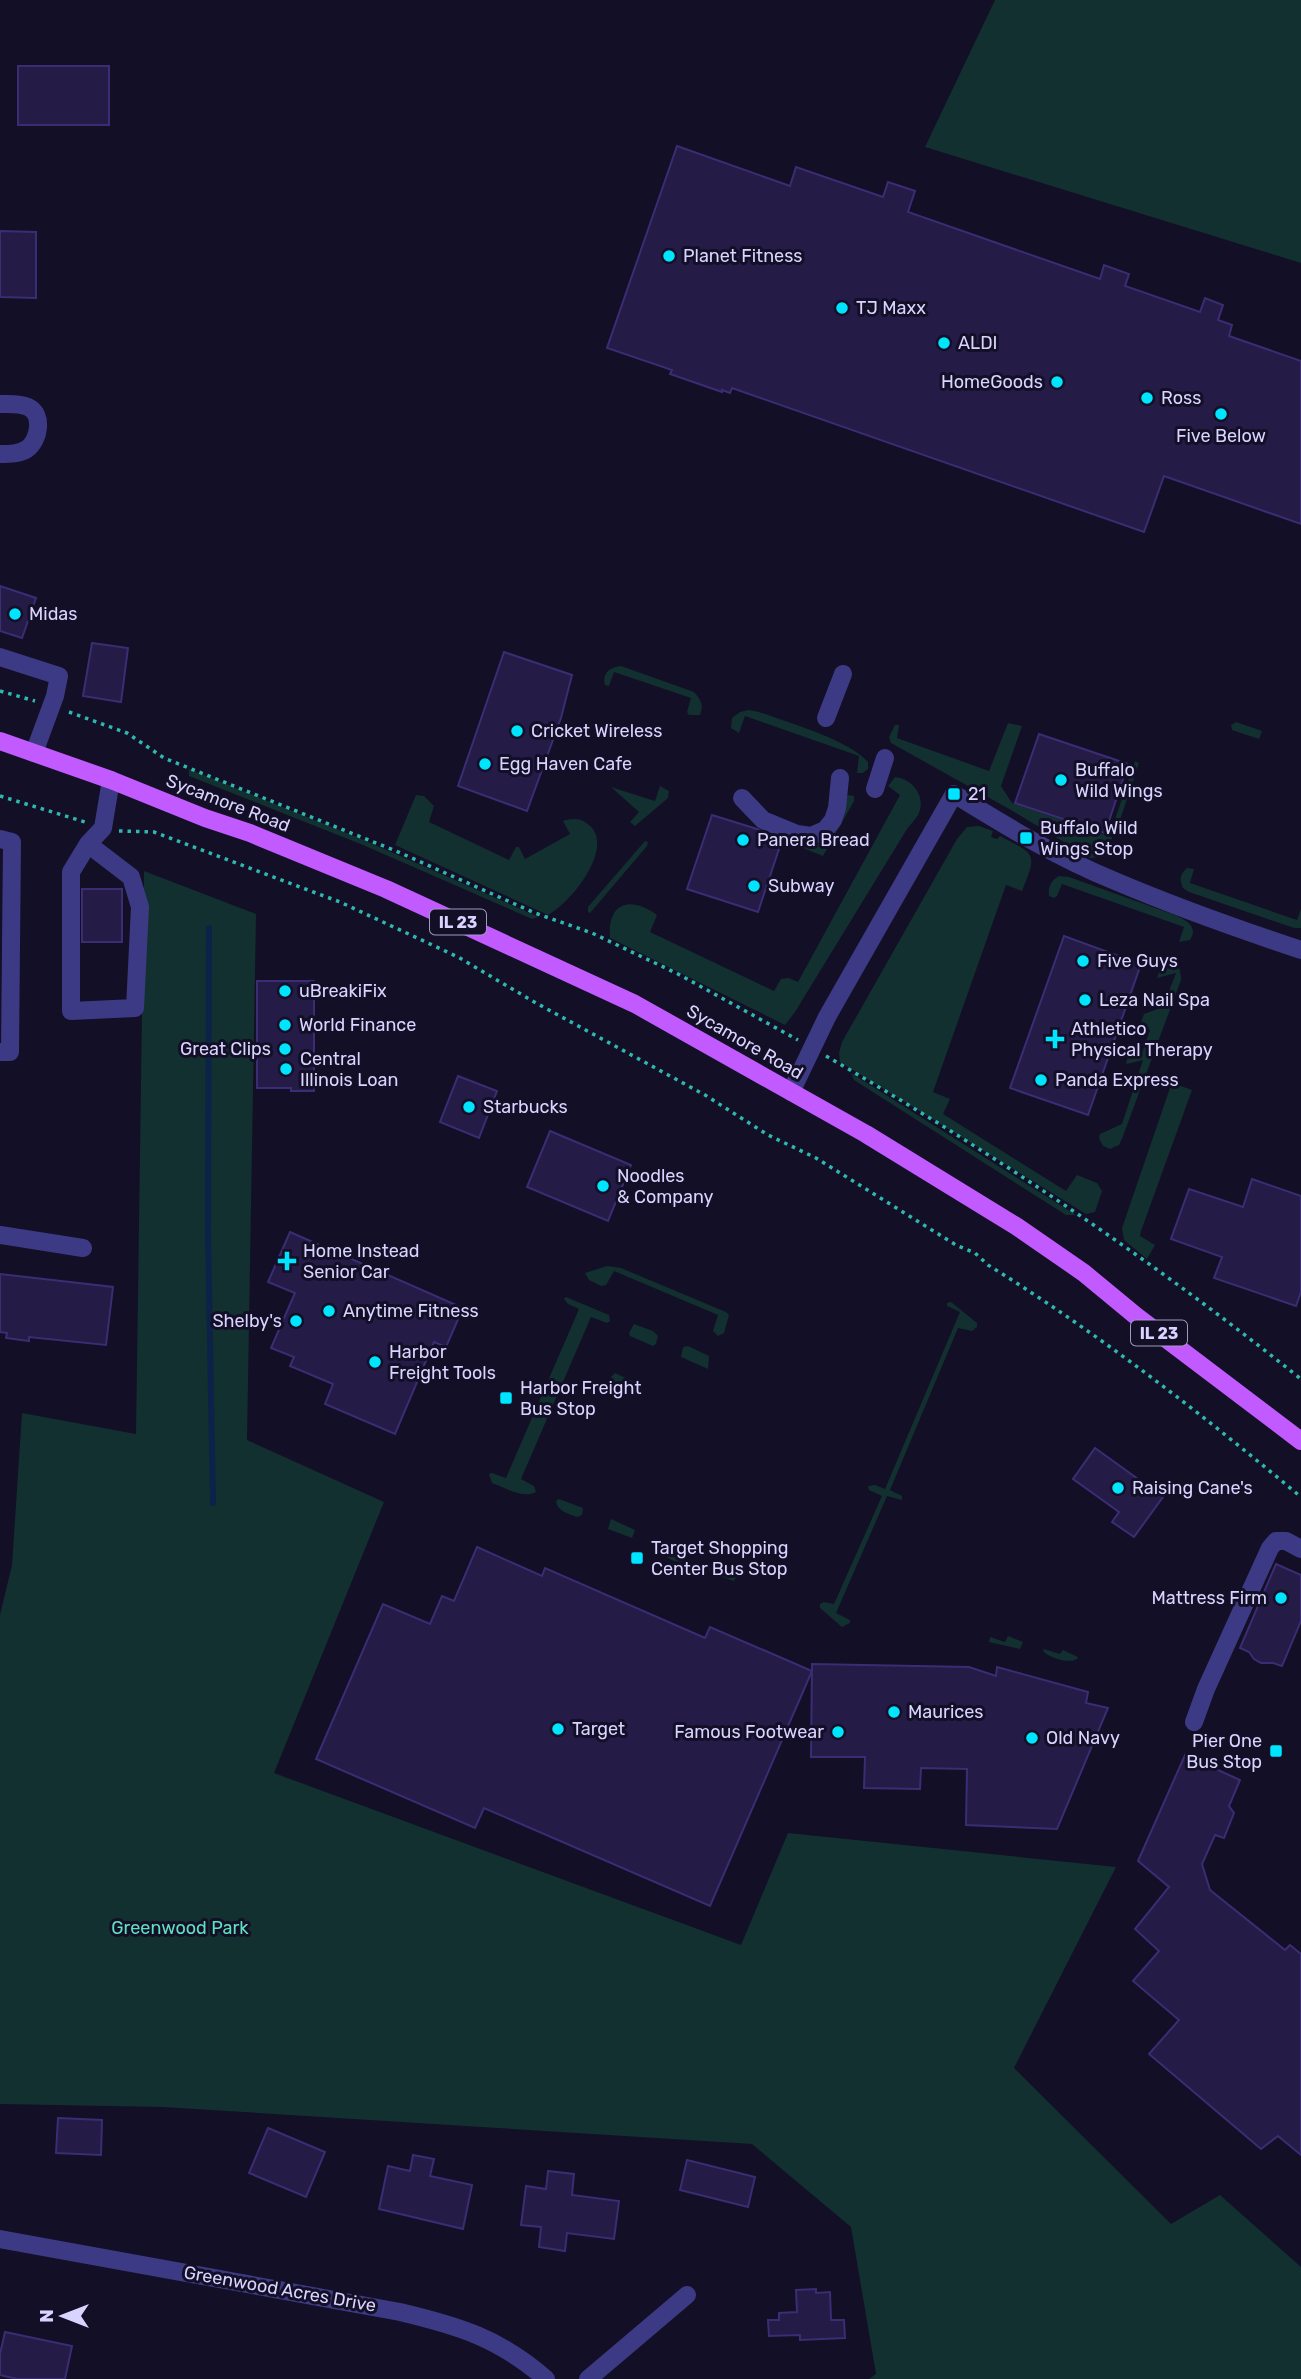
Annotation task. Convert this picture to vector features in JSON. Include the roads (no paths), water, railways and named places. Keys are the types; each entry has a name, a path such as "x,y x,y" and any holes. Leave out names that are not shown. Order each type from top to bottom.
{"main road":[{"name":"IL 23","path":"0,741 111,780"},
{"name":"Sycamore Road","path":"111,780 263,838 386,890 635,1004 866,1134 1016,1226 1073,1265 1301,1441"}],"street":[{"path":"0,404 27,406 34,412 38,431 36,440 24,451 0,454"},
{"path":"0,657 60,676 34,753"},
{"path":"826,718 843,674"},
{"path":"875,789 885,758"},
{"path":"742,799 763,820 797,834 811,835 825,830 833,820 840,778"},
{"path":"88,844 131,877 140,907 135,1008 71,1011 71,872 88,844 103,828 111,780"},
{"path":"791,1092 827,1017 954,794 1026,838 1113,881 1301,950"},
{"path":"0,839 12,842 10,1052 0,1052"},
{"path":"0,1235 83,1248"},
{"path":"1194,1722 1206,1689 1270,1548 1276,1541 1286,1541 1301,1549"},
{"name":"Greenwood Acres Drive","path":"0,2239 400,2312 448,2324 487,2338 529,2364 546,2379"},
{"path":"588,2379 687,2295"}],"waterway":[{"path":"209,928 208,1232 213,1503"}],"place":[{"name":"Planet Fitness","path":"669,256"},
{"name":"TJ Maxx","path":"842,308"},
{"name":"ALDI","path":"944,343"},
{"name":"HomeGoods","path":"1057,382"},
{"name":"Ross","path":"1147,398"},
{"name":"Five Below","path":"1221,414"},
{"name":"Midas","path":"15,614"},
{"name":"Cricket Wireless","path":"517,731"},
{"name":"Egg Haven Cafe","path":"485,764"},
{"name":"Buffalo Wild Wings","path":"1061,780"},
{"name":"21","path":"954,794"},
{"name":"Buffalo Wild Wings Stop","path":"1026,838"},
{"name":"Panera Bread","path":"743,840"},
{"name":"Subway","path":"754,886"},
{"name":"Five Guys","path":"1083,961"},
{"name":"uBreakiFix","path":"285,991"},
{"name":"Leza Nail Spa","path":"1085,1000"},
{"name":"World Finance","path":"285,1025"},
{"name":"Athletico Physical Therapy","path":"1055,1039"},
{"name":"Great Clips","path":"285,1049"},
{"name":"Central Illinois Loan","path":"286,1069"},
{"name":"Panda Express","path":"1041,1080"},
{"name":"Starbucks","path":"469,1107"},
{"name":"Noodles & Company","path":"603,1186"},
{"name":"Home Instead Senior Car","path":"287,1261"},
{"name":"Anytime Fitness","path":"329,1311"},
{"name":"Shelby's","path":"296,1321"},
{"name":"Harbor Freight Tools","path":"375,1362"},
{"name":"Harbor Freight Bus Stop","path":"506,1398"},
{"name":"Raising Cane's","path":"1118,1488"},
{"name":"Target Shopping Center Bus Stop","path":"637,1558"},
{"name":"Mattress Firm","path":"1281,1598"},
{"name":"Maurices","path":"894,1712"},
{"name":"Target","path":"558,1729"},
{"name":"Famous Footwear","path":"838,1732"},
{"name":"Old Navy","path":"1032,1738"},
{"name":"Pier One Bus Stop","path":"1276,1751"}],"park label":[{"name":"Greenwood Park","path":"180,1928"}]}
